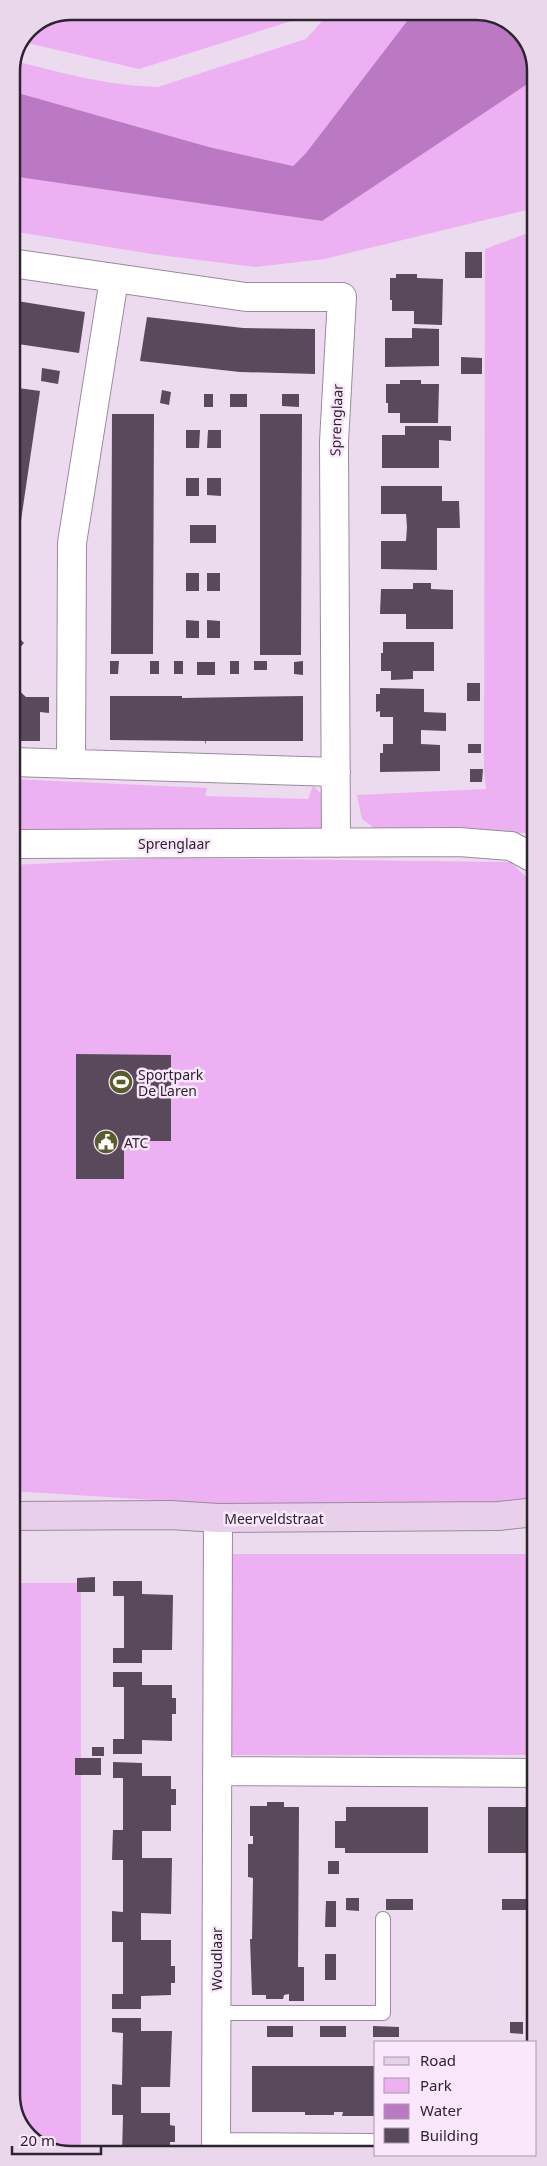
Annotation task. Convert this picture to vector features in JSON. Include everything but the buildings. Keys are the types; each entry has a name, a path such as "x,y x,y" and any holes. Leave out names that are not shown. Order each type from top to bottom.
{"street":[{"name":"Sprenglaar","path":"20,265 246,297 342,297 334,442 336,843"},
{"path":"70,764 72,543 114,280"},
{"path":"20,762 336,772"},
{"name":"Sprenglaar","path":"20,844 458,842 510,846 527,855"},
{"name":"Meerveldstraat","path":"20,1516 170,1515 218,1518 498,1516 527,1513"},
{"name":"Woudlaar","path":"214,2146 218,1518"},
{"path":"217,1772 527,1773"}],"lane":[{"path":"216,2013 383,2013 383,1919"}],"green space":[{"path":"71,20 294,20 139,69 29,43 35,35 51,24"},
{"path":"323,20 408,20 306,153 293,166 209,147 20,94 21,62 104,81 158,87 306,39"},
{"path":"527,84 527,210 324,259 255,267 152,254 20,232 20,177 322,221"},
{"path":"527,234 527,833 378,831 362,819 357,795 486,789 484,773 485,249"},
{"path":"20,779 207,788 205,796 308,799 313,786 328,800 329,819 315,834 20,830"},
{"path":"163,858 510,862 527,877 527,1500 454,1506 218,1504 20,1492 20,865"},
{"path":"218,1554 527,1554 527,1755 228,1755"},
{"path":"20,1583 81,1583 81,2146 67,2146 45,2139 30,2126 23,2112 20,2095"}],"water":[{"path":"408,20 486,21 502,27 510,33 523,51 526,61 527,84 322,221 20,177 20,94 209,147 293,166 306,153"}],"place":[{"name":"Sportpark De Laren","path":"121,1082"},
{"name":"ATC","path":"106,1142"}]}
